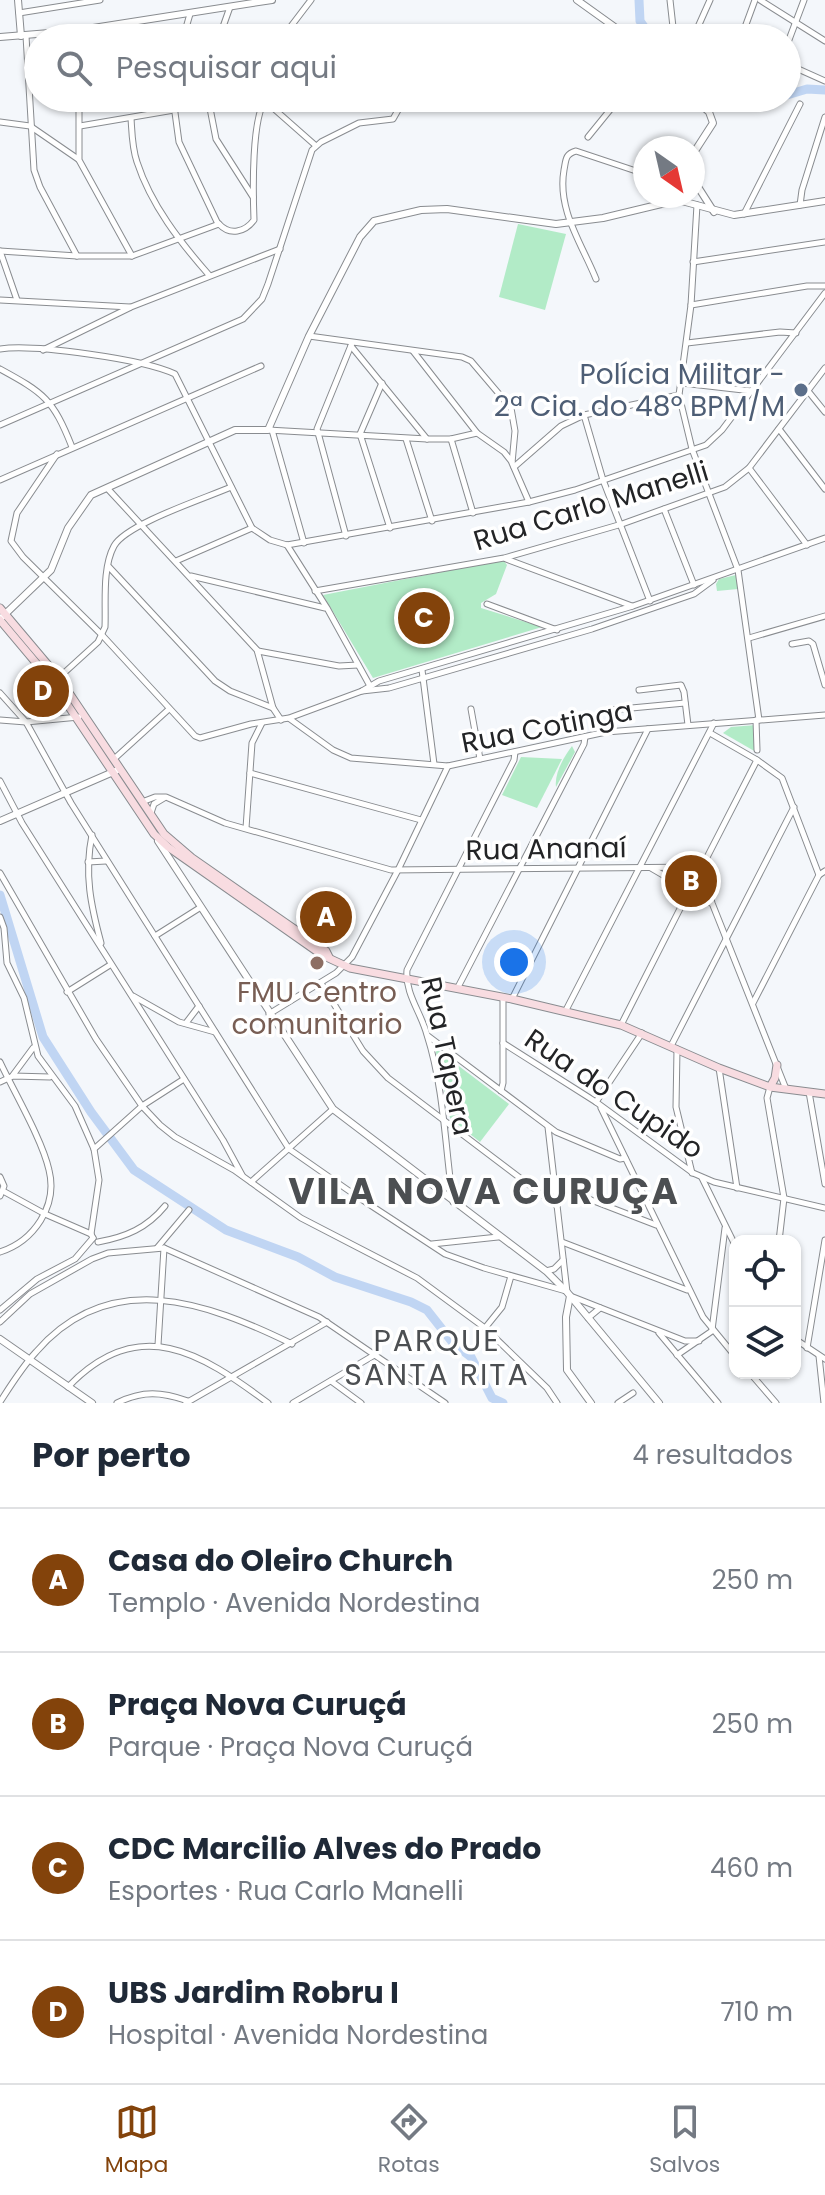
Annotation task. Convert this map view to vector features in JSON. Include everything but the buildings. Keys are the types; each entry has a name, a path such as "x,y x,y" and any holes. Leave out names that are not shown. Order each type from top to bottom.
{"main road":[{"path":"1,615 56,680 114,759 116,770 183,854"},
{"path":"81,715 154,834 313,949 344,965 621,1025 770,1087 825,1094"},
{"path":"770,1087 777,1065"}],"street":[{"path":"0,37 24,36 18,0"},
{"path":"19,13 64,3 100,0"},
{"path":"132,24 272,0"},
{"path":"293,24 311,0"},
{"path":"577,0 610,24"},
{"path":"670,0 673,24"},
{"path":"699,24 710,0"},
{"path":"747,24 758,0 798,24"},
{"path":"795,22 804,0"},
{"path":"224,24 230,7"},
{"path":"187,24 190,14"},
{"path":"801,26 825,41"},
{"path":"801,70 825,81"},
{"path":"29,112 36,178 77,256"},
{"path":"79,160 80,112"},
{"path":"80,126 163,112"},
{"path":"174,112 183,152 219,224 234,231 246,228 254,220 257,125 261,112"},
{"path":"211,112 216,139 254,198"},
{"path":"279,112 315,145"},
{"path":"0,425 243,319 262,299 315,145 361,122 393,119 397,112"},
{"path":"588,137 608,112"},
{"path":"705,136 713,123 709,112"},
{"path":"744,214 796,112"},
{"path":"800,205 825,117"},
{"path":"131,118 136,161 176,238 209,275"},
{"path":"0,122 30,126 79,160 132,256"},
{"path":"596,279 570,223 562,188 566,158 570,153 584,153 633,170"},
{"path":"705,198 714,212"},
{"path":"704,208 714,212 744,214 825,201"},
{"path":"304,543 270,430 309,336 360,237 374,221 421,210 447,209 543,223 570,223 649,208"},
{"path":"697,208 691,305 679,395 692,449 738,570 758,720 757,750"},
{"path":"17,300 0,251 132,256 219,224"},
{"path":"693,262 825,242"},
{"path":"43,350 131,307 281,248"},
{"path":"691,305 807,286 825,286"},
{"path":"0,349 107,357 175,374 252,528 270,540 287,545 529,502 706,445 752,391 825,293"},
{"path":"0,300 131,307"},
{"path":"687,343 780,332 796,333"},
{"path":"309,336 462,357 474,364 511,408 515,431 513,465"},
{"path":"351,344 427,439"},
{"path":"346,536 317,434 319,420 351,344"},
{"path":"413,351 477,433 504,452 529,502"},
{"path":"0,480 261,366"},
{"name":"Rua Carlo Manelli","path":"315,591 504,558 622,524 710,493 737,480 749,468 825,368"},
{"path":"0,369 33,387 52,403 72,447"},
{"path":"382,383 362,429 362,437 390,528"},
{"path":"681,383 752,391"},
{"path":"808,391 825,412"},
{"path":"513,465 561,426 584,415 679,395"},
{"path":"584,415 603,480 650,601"},
{"path":"1,615 44,578 55,564 68,528 91,495 209,441 241,429 406,439 451,439 477,433"},
{"path":"779,429 825,489"},
{"path":"406,439 432,521"},
{"path":"451,439 473,513"},
{"path":"57,454 22,503 11,534 15,548 200,738 289,718 422,670 650,601 825,538"},
{"path":"749,468 807,545"},
{"path":"107,487 257,650 273,708 281,720"},
{"path":"56,680 102,635 108,566 118,541 141,525 231,487"},
{"path":"664,509 694,585"},
{"path":"176,561 252,528"},
{"path":"287,545 327,608 371,688"},
{"path":"504,558 633,606"},
{"path":"108,566 215,681 230,691 273,708"},
{"path":"190,576 327,608"},
{"path":"371,688 424,677 635,614 694,594 717,577"},
{"path":"487,604 558,631"},
{"path":"633,606 635,614"},
{"path":"749,638 825,616"},
{"path":"558,631 559,638"},
{"path":"792,644 809,641 813,644 825,685"},
{"path":"257,650 339,666 359,665"},
{"path":"422,670 434,764"},
{"path":"639,690 681,685 688,725"},
{"path":"0,693 26,722 64,792 289,1149 445,1254 568,1293 685,1341 699,1341"},
{"path":"610,710 685,703"},
{"path":"114,759 169,709"},
{"path":"471,709 480,759"},
{"path":"0,720 26,722 81,715"},
{"name":"Rua Cotinga","path":"289,718 333,750 351,758 448,766 606,732 825,715"},
{"path":"246,828 253,738 263,722"},
{"path":"565,1012 642,868 714,723"},
{"path":"501,1091 508,999 579,868 649,728"},
{"path":"710,733 782,778 822,873 753,1003"},
{"path":"457,989 585,737"},
{"name":"Rua Tapera","path":"453,1202 428,1035 406,979 407,970 514,760 515,752"},
{"path":"757,760 702,867 712,903 786,1089"},
{"path":"269,1014 321,983 352,957 448,766"},
{"path":"0,821 116,770"},
{"path":"250,773 421,820"},
{"path":"0,781 17,814 223,1140 243,1177"},
{"path":"142,802 166,797"},
{"path":"151,814 154,804 166,797"},
{"name":"Rua Ananaí","path":"166,797 207,817 398,870 702,867"},
{"path":"693,1173 676,1107 674,1047 794,807"},
{"path":"154,834 333,1109 546,1271 568,1293 659,1403"},
{"path":"92,835 88,897 102,948"},
{"path":"176,868 183,854"},
{"path":"88,862 107,860"},
{"path":"651,868 712,903"},
{"path":"0,873 67,992 142,1106 175,1137 251,1182 301,1218 417,1278 485,1328 547,1388 557,1403"},
{"path":"621,1025 689,891"},
{"path":"155,936 201,907"},
{"path":"0,917 7,963 29,1014 34,1047 51,1078 75,1106 94,1149 99,1180 94,1238 75,1259 37,1279 0,1310"},
{"path":"67,992 110,965"},
{"path":"321,983 363,1051 378,1068 557,1206"},
{"path":"131,994 159,1013 216,1032"},
{"path":"186,1024 199,1005"},
{"path":"643,1032 598,1103 688,1290 712,1330 729,1349"},
{"path":"428,1035 548,1127 599,1151 625,1158"},
{"name":"Rua do Cupido","path":"503,1043 598,1103 702,1178 825,1208"},
{"path":"0,1082 10,1077 34,1047"},
{"path":"0,1062 10,1077 49,1169 45,1214 29,1237 13,1248 0,1252"},
{"path":"719,1068 737,1188"},
{"path":"10,1077 51,1078"},
{"path":"94,1149 142,1106 184,1079"},
{"path":"770,1087 767,1098 784,1198 780,1235"},
{"path":"809,1092 825,1184"},
{"path":"251,1182 333,1109"},
{"path":"548,1127 568,1293 567,1370 591,1403"},
{"path":"0,1177 2,1194 94,1238 108,1253"},
{"path":"702,1178 729,1235"},
{"path":"555,1186 657,1225"},
{"path":"94,1238 115,1239 144,1227 165,1206"},
{"path":"158,1345 162,1299 160,1248 189,1210"},
{"path":"677,1355 712,1330 725,1228"},
{"path":"431,1244 498,1237"},
{"path":"807,1348 825,1240"},
{"path":"561,1242 688,1290"},
{"path":"0,1322 30,1294 51,1280 108,1253 160,1248 327,1322 445,1403"},
{"path":"546,1271 554,1269 563,1259"},
{"path":"485,1328 502,1307 511,1276"},
{"path":"0,1403 29,1359 63,1327 87,1313 133,1300 162,1299 206,1307 292,1344"},
{"path":"588,1318 600,1308"},
{"path":"117,1403 155,1392 188,1402 327,1322"},
{"path":"658,1331 718,1403"},
{"path":"0,1339 92,1403"},
{"path":"801,1344 822,1358 824,1403"},
{"path":"68,1387 109,1356 158,1345 195,1354 233,1376 268,1403"},
{"path":"293,1403 376,1354"},
{"path":"755,1379 776,1403"},
{"path":"331,1381 361,1403"},
{"path":"618,1403 633,1393"}],"green space":[{"path":"518,224 566,234 545,310 499,297"},
{"path":"503,560 507,565 496,594 481,603 481,608 542,627 373,678 323,595"},
{"path":"736,575 738,589 717,591 719,579"},
{"path":"756,725 756,752 723,733 731,727"},
{"path":"572,746 575,752 556,787 558,770"},
{"path":"521,757 562,759 537,808 502,795"},
{"path":"435,1048 509,1104 480,1142 450,1118"}],"waterway":[{"path":"639,0 642,24"},
{"path":"801,91 825,90"},
{"path":"0,895 43,1037 91,1112 134,1170 226,1230 298,1257 335,1277 427,1310 453,1343 471,1357 492,1398 503,1403"}],"place":[{"name":"Polícia Militar - 2ª Cia. do 48º BPM/M","path":"801,390"},
{"name":"CDC Marcilio Alves do Prado","path":"424,618"},
{"name":"UBS Jardim Robru I","path":"43,691"},
{"name":"Praça Nova Curuçá","path":"691,881"},
{"name":"Casa do Oleiro Church","path":"326,917"},
{"name":"FMU Centro comunitario","path":"317,963"}],"district":[{"name":"VILA NOVA CURUÇA","path":"484,1191"},
{"name":"PARQUE SANTA RITA","path":"437,1357"}]}
